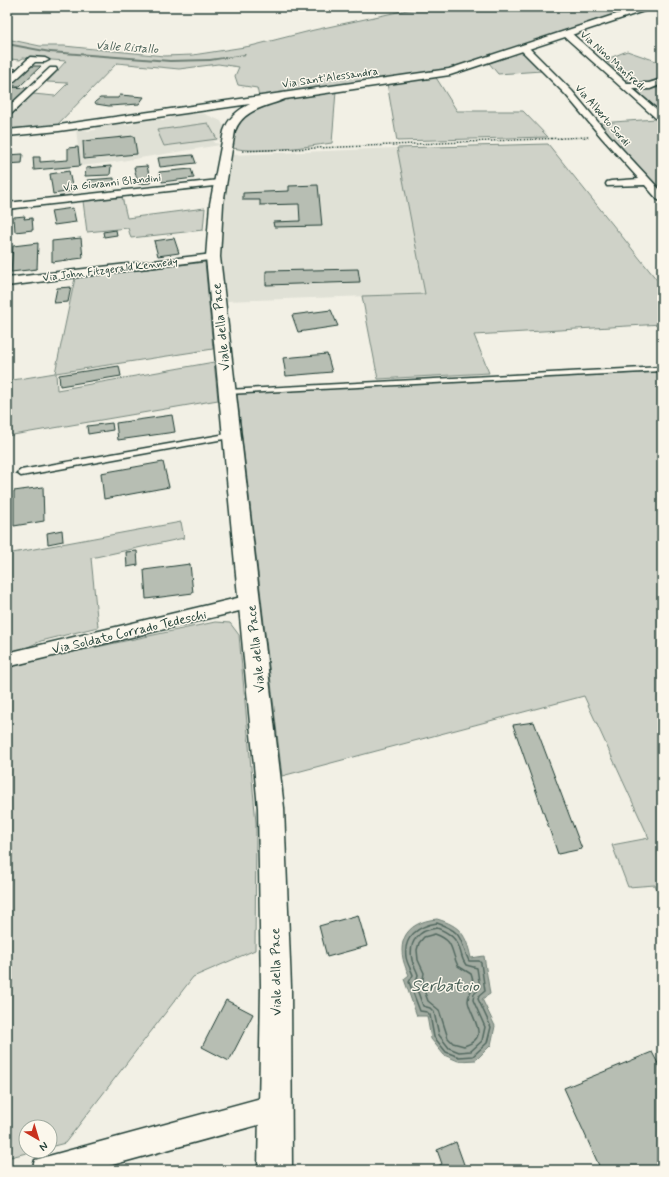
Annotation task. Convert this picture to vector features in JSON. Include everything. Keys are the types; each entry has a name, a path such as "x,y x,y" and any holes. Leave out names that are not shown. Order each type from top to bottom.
{"street":[{"name":"Via Sant'Alessandra","path":"7,133 59,128 450,72 647,7"},
{"name":"Via Nino Manfredi","path":"568,34 662,119"},
{"name":"Via Alberto Sordi","path":"524,48 568,93 662,198"},
{"path":"7,83 33,59 45,60"},
{"path":"7,113 53,70"},
{"path":"625,86 650,86 662,81"},
{"path":"229,129 248,109 281,97"},
{"path":"226,104 238,110 229,129 229,124 223,111 226,104"},
{"path":"177,111 200,112 229,129"},
{"name":"Viale della Pace","path":"229,129 213,226 213,257 271,808 276,987 275,1170"},
{"path":"611,184 647,182"},
{"name":"Via Giovanni Blandini","path":"7,206 219,183"},
{"name":"Via John Fitzgerald Kennedy","path":"7,282 213,257"},
{"name":"Via Soldato Corrado Tedeschi","path":"7,660 250,602"},
{"path":"45,1170 276,1108"}],"lane":[{"path":"617,7 627,14"},
{"path":"227,392 662,369"},
{"path":"21,473 232,436"}],"path":[{"path":"229,129 605,136"}],"shaded area":[{"path":"421,7 612,7 620,13 445,70 259,97 257,88 238,85 235,76 239,67 218,64 179,69 117,63 56,126 7,130 7,120 33,94 55,96 68,83 47,82 66,61 23,58 20,60 10,59 7,62 7,39 40,46 64,46 164,56 193,55 251,46 314,30"},
{"path":"627,51 662,63 662,77 644,84 630,83 605,60"},
{"path":"519,52 525,54 541,71 498,74 489,63"},
{"path":"435,76 457,111 523,111 548,137 397,141 387,83"},
{"path":"662,87 662,113 635,89 647,90"},
{"path":"336,91 332,143 268,150 243,150 232,148 234,134 237,127 244,117 255,109 267,103 281,99"},
{"path":"187,113 205,114 221,121 224,127 222,139 214,141 214,143 221,144 115,162 80,166 76,129 83,128 88,131 96,130 97,126 121,122 126,125 133,124 134,121 158,117 162,120 170,119 172,115"},
{"path":"656,119 662,124 662,191 599,123"},
{"path":"208,123 217,139 164,146 157,130"},
{"path":"548,144 657,280 662,280 662,324 474,335 489,373 378,379 362,296 425,294 397,148"},
{"path":"397,148 426,294 225,301 219,218 231,155"},
{"path":"122,197 127,218 205,208 203,230 131,238 128,228 87,232 83,201"},
{"path":"205,262 213,349 56,373 57,390 214,362 218,400 7,436 7,381 55,373 75,278"},
{"path":"662,372 662,902 655,885 628,887 612,845 649,838 584,696 282,776 237,394 379,385"},
{"path":"181,522 184,538 91,558 98,627 41,641 19,651 7,653 7,554"},
{"path":"215,622 230,623 239,635 256,823 255,950 193,977 65,1143 58,1145 58,1119 18,1119 18,1155 7,1158 7,668 54,656"}],"water":[{"name":"Serbatoio","path":"437,919 452,925 461,932 467,943 471,958 484,956 490,994 482,999 495,1026 491,1045 476,1060 458,1061 444,1055 431,1039 427,1016 417,1016 404,979 409,975 402,954 402,945 405,937 409,930 416,925 425,921"}],"building":[{"path":"30,66 41,66 20,86 9,86"},
{"path":"7,68 19,69 7,79"},
{"path":"7,88 28,88 7,109"},
{"path":"120,95 144,97 139,104 109,106 96,104 95,102 100,98 118,98"},
{"path":"134,136 137,154 84,159 83,141"},
{"path":"78,147 80,166 34,170 33,157 40,157 40,162 68,160 68,148"},
{"path":"23,154 22,163 7,164 7,155"},
{"path":"193,155 196,163 160,167 158,158"},
{"path":"111,166 110,175 85,176 86,168"},
{"path":"147,166 151,183 138,184 134,167"},
{"path":"191,169 194,178 162,182 159,172"},
{"path":"69,171 73,191 53,194 50,174"},
{"path":"114,178 114,186 87,188 87,180"},
{"path":"318,185 322,226 274,227 273,222 300,221 299,204 260,205 260,200 243,200 243,193 289,191 289,186"},
{"path":"73,208 76,222 54,225 51,211"},
{"path":"25,216 24,219 32,218 33,230 15,232 14,217"},
{"path":"116,230 117,235 104,237 103,232"},
{"path":"81,238 83,258 52,262 52,241"},
{"path":"174,238 179,253 158,256 154,241"},
{"path":"38,243 37,269 11,272 13,246"},
{"path":"358,269 360,282 266,285 266,271"},
{"path":"71,287 68,302 54,303 57,288"},
{"path":"331,310 338,326 298,332 292,315"},
{"path":"327,354 332,372 286,376 283,358"},
{"path":"119,366 121,376 60,386 59,375"},
{"path":"172,415 175,432 118,440 116,423"},
{"path":"112,423 113,430 88,434 87,426"},
{"path":"163,462 169,487 104,499 101,473"},
{"path":"43,487 44,521 14,526 14,491"},
{"path":"62,530 63,541 48,544 47,533"},
{"path":"137,551 138,565 127,567 126,552"},
{"path":"190,564 193,593 146,599 144,570"},
{"path":"534,722 582,849 558,854 513,725"},
{"path":"358,915 367,946 327,957 319,926"},
{"path":"226,1000 253,1014 229,1061 202,1047"},
{"path":"652,1052 662,1071 662,1165 650,1170 601,1170 564,1088"},
{"path":"456,1142 466,1170 428,1170 442,1164 437,1150"}],"waterway":[{"name":"Valle Ristallo","path":"7,44 50,52 170,61 210,60 245,55"}]}
